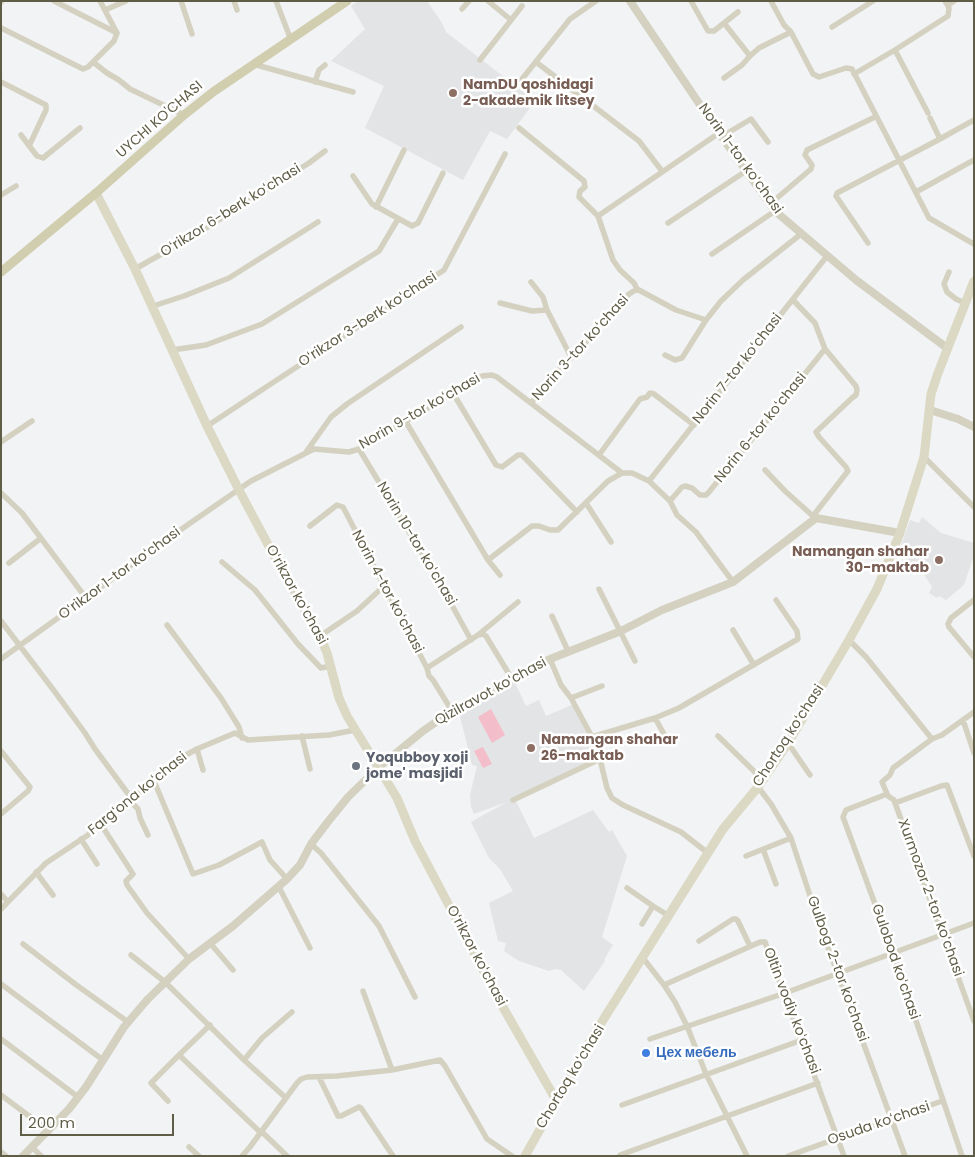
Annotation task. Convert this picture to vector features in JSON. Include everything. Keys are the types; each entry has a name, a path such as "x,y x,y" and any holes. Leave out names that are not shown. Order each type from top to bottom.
{"main road":[{"name":"UYCHI KO'CHASI","path":"1,272 96,194 212,92 347,1"},
{"name":"Oʻrikzor koʻchasi","path":"96,194 136,268 207,426 239,490 320,636 340,698 355,730 380,767 397,798 415,842 491,985 556,1100"},
{"name":"Chortoq koʻchasi","path":"525,1156 593,1036 708,853 788,743 849,640 881,580 900,533 924,457 931,394 974,281"}],"street":[{"path":"54,1 117,33"},
{"path":"1,28 79,67 86,68 114,41 117,33 100,1"},
{"path":"105,10 126,1"},
{"path":"181,1 192,34"},
{"path":"234,1 238,10"},
{"path":"276,1 291,40"},
{"path":"462,9 469,1"},
{"path":"488,1 511,20"},
{"path":"518,84 570,19 596,1"},
{"name":"Norin 1-tor koʻchasi","path":"630,1 720,135 776,211 856,280 948,348"},
{"path":"691,1 708,31 714,31 738,12"},
{"path":"771,1 816,76 822,76 846,68 852,69 875,117 929,218 974,244"},
{"path":"832,27 873,1"},
{"path":"854,74 948,16 949,12 946,3 954,1"},
{"path":"480,60 522,6"},
{"path":"724,23 750,56"},
{"path":"724,78 742,65 759,48 791,32"},
{"path":"895,50 940,138"},
{"path":"93,62 130,89 184,115"},
{"path":"536,62 638,141 662,171"},
{"path":"253,64 353,92"},
{"path":"315,82 319,70 325,65"},
{"path":"1,82 46,105 46,110 30,146"},
{"path":"770,204 811,169 812,166 805,156 807,150 875,117"},
{"path":"598,216 662,171 749,118 768,142"},
{"path":"868,243 838,199 837,193 974,120"},
{"path":"21,135 37,156 43,158 80,128"},
{"path":"519,128 582,178 585,187 580,191 580,197 598,216 613,260 634,284 636,289"},
{"path":"376,207 404,150"},
{"name":"Oʻrikzor 6-berk koʻchasi","path":"136,268 195,235 325,151"},
{"name":"Oʻrikzor 3-berk koʻchasi","path":"207,426 444,270 505,154"},
{"path":"916,192 974,160"},
{"path":"668,223 746,171"},
{"path":"352,176 370,202 412,226 416,225 443,173"},
{"path":"1,195 16,186"},
{"path":"712,254 776,211"},
{"path":"172,350 206,345 262,324 379,251 398,219"},
{"path":"153,306 229,278 318,222"},
{"path":"665,355 675,360 682,358 706,320 721,301 743,280 801,234"},
{"name":"Norin 7-tor koʻchasi","path":"649,481 827,256"},
{"path":"949,272 944,284 947,292 965,303"},
{"path":"531,282 544,299 547,310 571,357"},
{"name":"Norin 3-tor koʻchasi","path":"531,404 597,328 636,289 676,310 706,320"},
{"path":"793,300 815,324 825,349 856,386 857,390 852,398 816,432 846,467 848,472 814,517"},
{"path":"500,303 532,312 547,310"},
{"path":"306,452 330,417 461,328"},
{"name":"Norin 6-tor koʻchasi","path":"670,501 685,486 692,488 700,495 709,492 825,349"},
{"name":"Norin 9-tor koʻchasi","path":"306,452 318,449 349,452 359,449 482,376 492,375 498,377 622,473"},
{"path":"453,393 496,465 502,467 518,455 522,455 577,512"},
{"path":"599,455 640,399 647,397 650,393 654,394 694,425"},
{"path":"930,410 958,418 974,426"},
{"path":"1,442 32,421"},
{"path":"406,422 488,560 500,575"},
{"name":"Norin 10-tor koʻchasi","path":"359,449 428,562 471,640"},
{"name":"Oʻrikzor 1-tor koʻchasi","path":"1,659 172,535 252,481 306,452"},
{"path":"924,457 974,507"},
{"path":"765,470 814,517 900,533"},
{"path":"488,560 532,526 558,530 608,481 622,473 632,473 649,481 670,501 677,515 696,532 733,582"},
{"path":"1,493 22,513 86,598"},
{"path":"586,503 611,542"},
{"name":"Norin 4-tor koʻchasi","path":"310,526 340,505 427,668 429,676 452,711"},
{"name":"Qizilravot koʻchasi","path":"23,1156 49,1131 78,1097 128,1022 165,982 189,959 287,880 300,865 311,844 348,797 423,731 452,711 550,659 621,630 662,610 733,582 814,517"},
{"path":"9,563 41,538"},
{"path":"222,562 255,590 298,644 321,668 331,666"},
{"path":"320,636 357,611 384,586"},
{"path":"599,589 635,661"},
{"path":"592,737 639,721 655,718 704,695 798,639 797,631 776,600"},
{"path":"974,600 951,618 948,624 974,657"},
{"path":"427,668 478,635 518,602"},
{"path":"552,616 568,651"},
{"path":"1,621 138,809 148,835"},
{"path":"167,625 221,698 239,727 242,738"},
{"path":"734,630 754,665"},
{"path":"478,635 486,636 512,678"},
{"path":"849,640 866,657 932,739"},
{"path":"550,659 561,685 571,698 592,737 607,788 615,800 681,832 708,853"},
{"path":"571,698 602,686"},
{"path":"974,712 892,768 890,775 882,782 887,794 894,799 895,803 947,785 951,791 974,856"},
{"path":"655,718 669,743"},
{"path":"963,720 974,754"},
{"name":"Fargʻona koʻchasi","path":"1,909 36,872 95,830 100,823 154,781 175,761 197,748 233,734 248,740 337,734 355,730"},
{"path":"302,736 310,770"},
{"name":"Gulbogʻ 2-tor koʻchasi","path":"718,736 760,784 791,838 819,924 905,1156"},
{"path":"788,743 810,775"},
{"path":"197,748 203,770"},
{"path":"1,751 30,788 1,814"},
{"path":"513,800 600,759"},
{"path":"154,781 193,874 219,865 262,842 270,860 287,880"},
{"name":"Gulobod koʻchasi","path":"887,794 846,810 843,817 962,1156"},
{"name":"Xurmozor 2-tor koʻchasi","path":"895,803 974,1021"},
{"path":"100,823 133,874 126,881 127,885 147,912 189,959"},
{"path":"746,856 791,838"},
{"path":"81,839 97,864"},
{"path":"311,844 321,853 378,926 415,997"},
{"path":"762,849 776,884"},
{"path":"36,872 53,895"},
{"path":"279,887 310,948"},
{"path":"627,888 669,916"},
{"path":"1,894 8,902"},
{"path":"642,924 653,906"},
{"path":"699,941 736,919 750,946"},
{"path":"650,1039 785,993 974,923"},
{"name":"Oltin vodiy koʻchasi","path":"664,985 750,946 765,942 844,1156"},
{"path":"210,943 233,970"},
{"path":"23,944 128,1022"},
{"path":"132,955 165,982 244,1060 286,1098"},
{"path":"643,958 664,985 686,1026 706,1074 747,1156"},
{"path":"1,984 103,1060"},
{"path":"363,991 392,1070"},
{"path":"244,1060 262,1038 292,1012"},
{"path":"168,1101 151,1083 210,1025"},
{"path":"1,1039 78,1097"},
{"path":"622,1105 802,1040"},
{"path":"179,1055 287,1156"},
{"path":"242,1156 301,1079 392,1070 441,1060 487,1139 512,1156"},
{"path":"320,1077 338,1116 361,1108 393,1156"},
{"path":"620,1155 818,1083"},
{"path":"1,1095 49,1131"},
{"name":"Osuda koʻchasi","path":"788,1156 942,1101"},
{"path":"32,1147 41,1156"},
{"path":"189,1147 199,1156"},
{"path":"1,1152 6,1156"}],"shaded area":[{"name":"NamDU qoshidagi 2-akademik litsey","path":"358,1 427,1 446,32 535,101 507,139 490,131 463,180 365,128 384,86 331,61 365,29 351,6"},
{"name":"Namangan shahar 30-maktab","path":"922,517 941,533 974,543 974,555 964,585 946,600 939,596 937,598 929,593 932,587 921,570 898,554 910,520 919,523"},
{"path":"514,681 526,706 539,700 546,716 574,704 599,758 516,801 534,838 593,810 609,832 612,830 627,856 602,937 613,945 605,961 584,991 561,970 549,971 519,961 504,951 506,943 498,941 489,903 513,891 500,869 489,858 471,822 507,802 474,814 470,795 477,766 472,765 459,712"},
{"path":"491,709 505,735 492,743 478,717"},
{"path":"483,747 492,764 483,768 474,751"}],"place":[{"name":"NamDU qoshidagi 2-akademik litsey","path":"453,93"},
{"name":"Namangan shahar 30-maktab","path":"939,560"},
{"name":"Namangan shahar 26-maktab","path":"531,748"},
{"name":"Yoqubboy xoji jome' masjidi","path":"356,766"},
{"name":"Цех мебель","path":"646,1053"}]}
